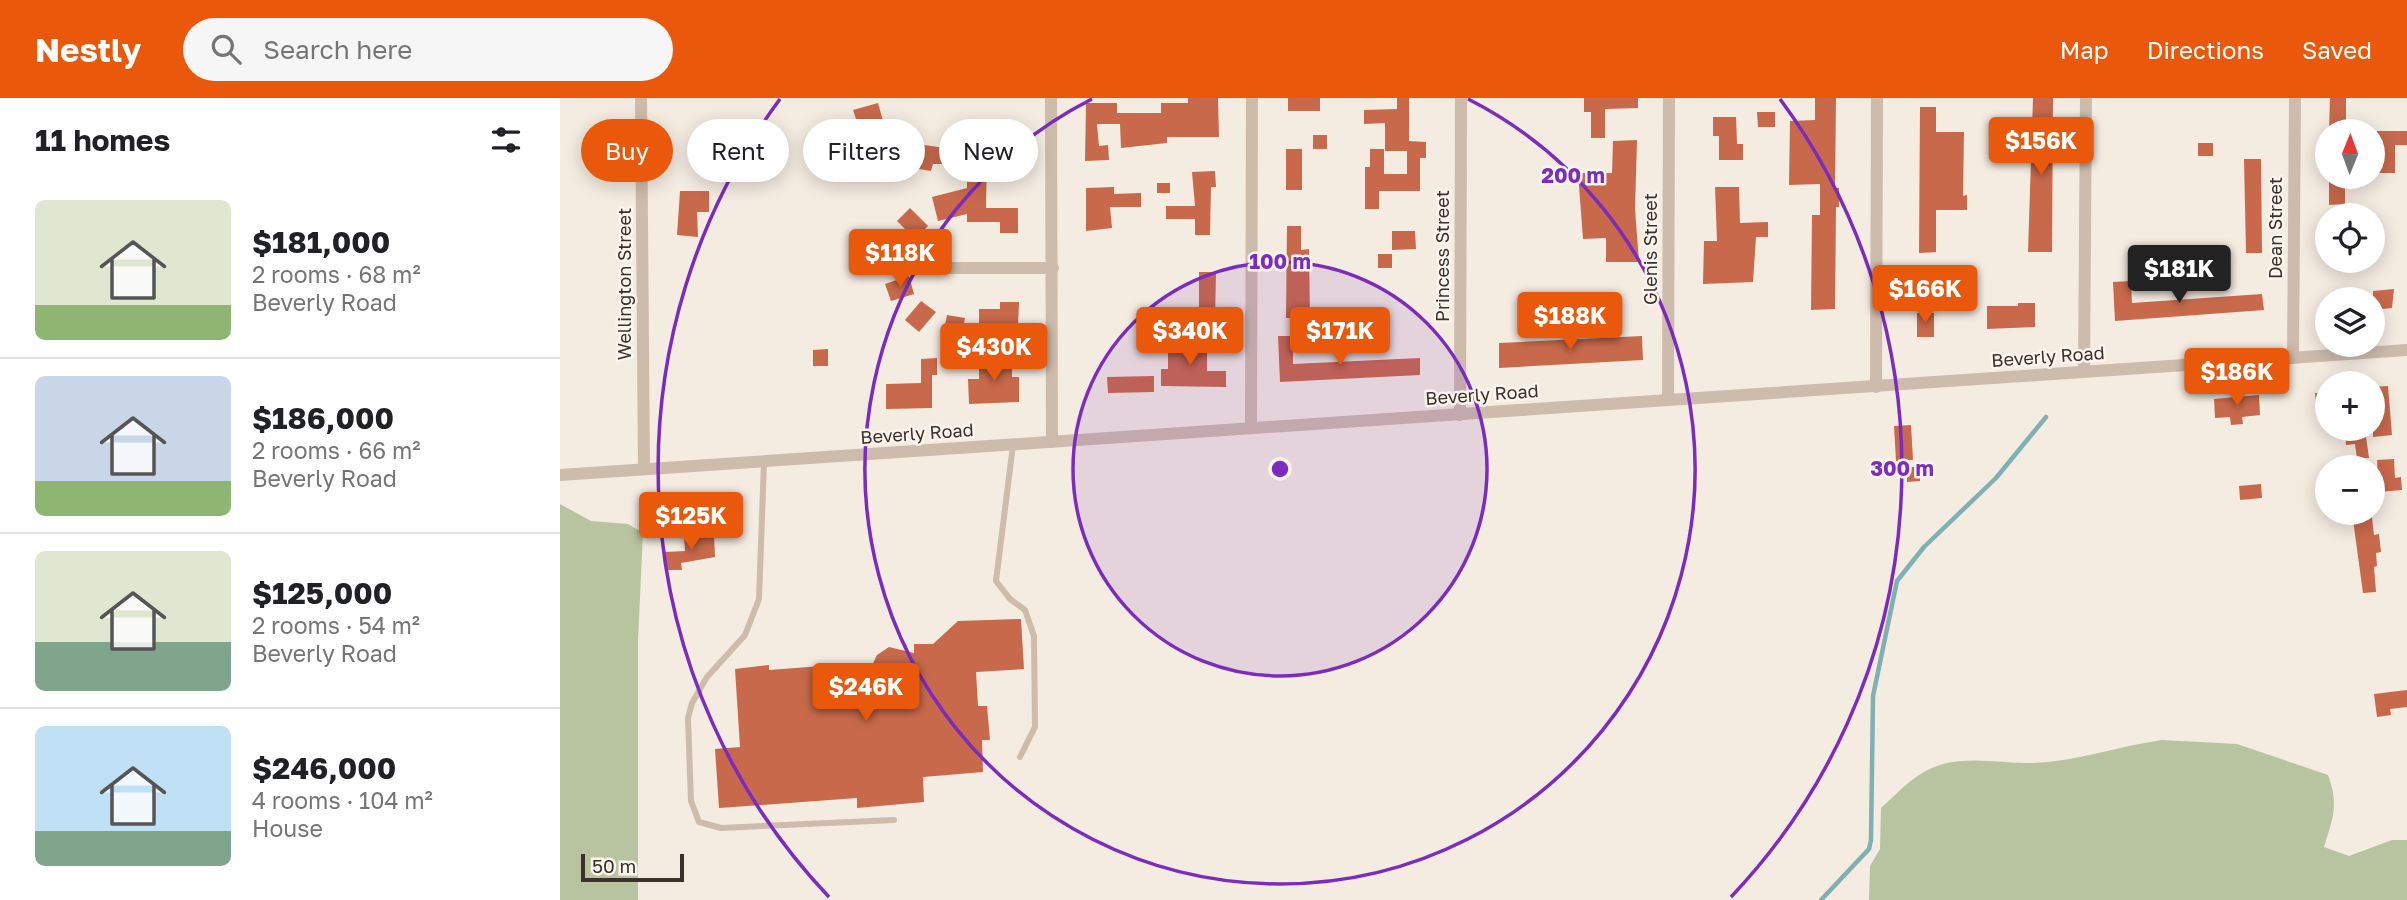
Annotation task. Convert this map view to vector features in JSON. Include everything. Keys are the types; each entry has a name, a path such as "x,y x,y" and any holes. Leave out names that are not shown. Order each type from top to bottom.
{"street":[{"name":"Wellington Street","path":"641,98 644,469"},
{"path":"1051,98 1052,442"},
{"path":"1251,428 1252,98"},
{"name":"Princess Street","path":"1460,415 1461,98"},
{"name":"Glenis Street","path":"1668,399 1669,98"},
{"path":"1876,387 1877,98"},
{"path":"2084,372 2086,98"},
{"name":"Dean Street","path":"2293,358 2295,98"},
{"path":"935,268 1053,268"},
{"name":"Beverly Road","path":"560,475 2407,349"}],"lane":[{"path":"1013,444 996,581 1010,599 1025,610 1034,636 1035,727 1020,757"},
{"path":"764,461 759,599 745,635 707,677 692,703 688,718 691,801 699,822 721,828 894,820"}],"green space":[{"path":"560,504 591,521 628,524 643,533 638,641 638,900 560,900"},
{"path":"2162,740 2237,744 2328,775 2334,811 2324,847 2349,856 2392,840 2407,840 2407,900 1869,900 1870,866 1880,849 1881,808 1911,780 1925,771 1957,761 2050,762"}],"building":[{"path":"1188,98 1218,98 1219,137 1167,137 1167,143 1121,148 1120,124 1097,124 1099,146 1108,145 1109,160 1085,161 1086,103 1117,103 1117,113 1161,113 1161,103 1188,103"},
{"path":"1288,98 1320,98 1320,111 1288,111"},
{"path":"1397,98 1409,98 1409,141 1426,142 1426,158 1420,158 1420,191 1379,191 1379,209 1365,209 1365,167 1370,167 1370,149 1384,149 1384,174 1407,174 1407,151 1385,151 1385,123 1364,124 1364,110 1397,109"},
{"path":"1584,98 1638,98 1638,108 1605,109 1605,138 1591,138 1591,112 1584,112"},
{"path":"1815,98 1836,98 1835,188 1839,188 1839,207 1836,207 1835,309 1811,310 1812,215 1820,215 1820,184 1789,185 1790,121 1815,120"},
{"path":"2033,98 2053,98 2052,252 2028,252"},
{"path":"2330,98 2346,98 2346,119 2329,119"},
{"path":"878,103 882,119 856,119 853,110"},
{"path":"1920,107 1936,107 1936,132 1964,132 1963,196 1967,195 1967,210 1936,210 1936,252 1919,253"},
{"path":"1757,112 1775,112 1775,127 1758,127"},
{"path":"1713,117 1736,117 1737,144 1743,144 1743,160 1719,160 1719,136 1713,136"},
{"path":"2385,131 2407,131 2407,145 2395,145 2395,173 2385,173"},
{"path":"1313,135 1327,135 1327,149 1313,149"},
{"path":"1637,140 1635,209 1639,262 1606,262 1606,238 1583,239 1578,173 1612,173 1613,141"},
{"path":"2198,143 2213,143 2213,156 2198,156"},
{"path":"925,145 939,147 939,164 933,164 931,171 925,170"},
{"path":"1286,149 1302,149 1302,190 1286,190"},
{"path":"2244,159 2261,159 2262,253 2246,253"},
{"path":"1215,171 1216,187 1211,187 1210,235 1195,235 1195,219 1166,219 1166,206 1195,206 1192,172"},
{"path":"967,182 986,182 986,208 1018,208 1018,233 1000,233 1000,222 967,222 967,214 938,221 932,197 967,188"},
{"path":"1157,183 1170,183 1170,193 1157,193"},
{"path":"1114,187 1114,194 1141,193 1141,207 1110,207 1112,228 1086,231 1086,188"},
{"path":"1715,187 1739,187 1740,223 1768,222 1768,237 1756,237 1753,282 1703,284 1704,241 1717,241"},
{"path":"2329,189 2345,189 2345,203 2329,203"},
{"path":"680,191 709,191 709,212 697,212 698,237 677,235"},
{"path":"910,208 928,226 915,239 897,221"},
{"path":"1287,226 1301,226 1301,250 1309,249 1310,318 1286,318"},
{"path":"1392,231 1415,231 1416,249 1392,250"},
{"path":"888,240 911,249 904,266 881,256"},
{"path":"1378,254 1392,254 1392,268 1378,268"},
{"path":"1199,272 1216,272 1215,320 1199,321"},
{"path":"909,276 914,294 891,301 885,284"},
{"path":"2131,281 2132,303 2262,294 2264,310 2115,321 2113,282"},
{"path":"2394,289 2392,308 2385,309 2385,290"},
{"path":"921,301 936,312 919,332 905,320"},
{"path":"1000,302 1019,302 1018,327 993,327 993,334 979,333 979,309 1000,309"},
{"path":"2018,303 2035,303 2035,327 1987,329 1987,306 2018,306"},
{"path":"1917,313 1934,313 1934,337 1917,337"},
{"path":"947,315 965,318 960,343 942,340"},
{"path":"1278,336 1293,336 1293,364 1420,358 1420,375 1280,382"},
{"path":"1642,336 1643,360 1499,368 1499,343"},
{"path":"1195,339 1207,339 1207,371 1226,371 1226,387 1161,386 1161,369 1168,369 1168,342 1195,342"},
{"path":"828,349 828,366 813,366 813,350"},
{"path":"1012,357 1012,377 1019,377 1019,402 969,404 968,379 979,379 979,358"},
{"path":"937,358 937,375 932,375 932,408 886,409 886,384 921,383 921,359"},
{"path":"1154,376 1154,392 1108,393 1107,377"},
{"path":"2385,386 2388,386 2392,435 2385,436"},
{"path":"2259,395 2260,415 2242,417 2243,424 2231,425 2230,417 2215,418 2214,399"},
{"path":"1911,425 1913,460 1896,461 1894,426"},
{"path":"2346,441 2367,441 2369,455 2356,455 2355,444 2346,445"},
{"path":"2394,459 2395,478 2401,477 2402,490 2385,491 2385,460"},
{"path":"1907,467 1920,467 1920,481 1907,482"},
{"path":"2261,484 2262,498 2240,500 2239,486"},
{"path":"2354,525 2373,525 2374,535 2379,534 2381,552 2376,553 2377,566 2374,567 2376,592 2363,593"},
{"path":"714,535 715,557 681,563 682,570 666,570 665,552 685,551 684,536"},
{"path":"1021,619 1024,669 976,672 978,706 987,706 990,740 982,740 983,772 923,777 924,802 857,808 857,798 719,808 715,749 740,747 735,669 769,665 769,670 822,666 828,678 867,676 877,655 889,647 914,653 914,644 933,644 958,621"},
{"path":"2407,690 2407,707 2390,709 2391,715 2377,717 2374,694"}],"waterway":[{"path":"1821,900 1869,849 1873,696 1897,581 1924,547 1996,478 2046,417"}]}
